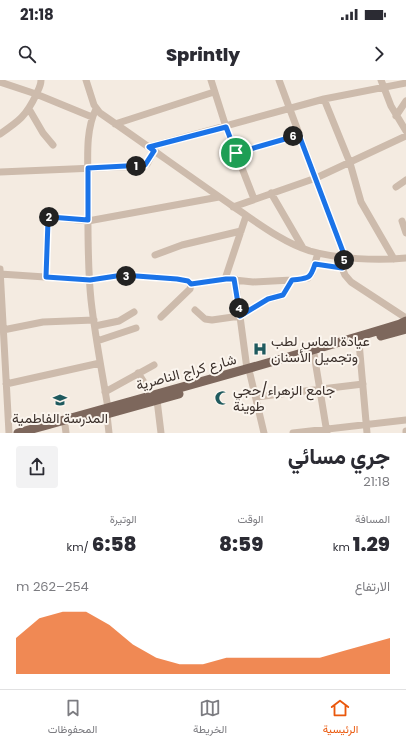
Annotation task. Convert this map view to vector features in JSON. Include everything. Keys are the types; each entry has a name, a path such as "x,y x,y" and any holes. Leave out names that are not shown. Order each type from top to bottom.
{"main road":[{"name":"شارع كراج الناصرية","path":"249,372 406,321"},
{"name":"شارع كراج الناصرية","path":"18,433 107,411 406,329"},
{"name":"شارع كراج الناصرية","path":"39,433 65,429 107,411"}],"street":[{"path":"0,134 17,122 29,109 41,85 41,80"},
{"path":"86,80 96,109 246,216 288,242 318,253 345,257 406,258"},
{"path":"211,80 226,127 254,199"},
{"path":"279,80 345,257 342,268 345,275 351,282 406,318"},
{"path":"381,80 383,88 396,116 406,131"},
{"path":"0,82 36,94 92,117"},
{"path":"0,172 145,165 152,149 289,108 324,99 406,83"},
{"path":"116,124 214,92"},
{"path":"324,99 350,163 361,202 394,259"},
{"path":"396,116 406,101"},
{"path":"29,109 43,133 53,146"},
{"path":"96,109 92,117 90,127 88,168 90,280 100,363 106,392 109,433"},
{"path":"236,153 299,135"},
{"path":"233,206 316,178 406,136"},
{"path":"396,187 406,180"},
{"path":"271,193 302,248"},
{"path":"46,277 48,221 50,217 88,220 219,197"},
{"path":"226,279 246,216"},
{"path":"402,220 406,233"},
{"path":"155,255 182,245 241,231"},
{"path":"0,274 90,280 123,275 177,279 188,281 191,284 226,279 253,282 292,280 310,276 318,253"},
{"path":"315,264 342,268"},
{"path":"0,269 6,384 4,399 9,433"},
{"path":"234,279 249,372 264,433"},
{"path":"195,310 205,319 212,320 240,316 268,299 283,295 292,280"},
{"path":"161,317 190,288 191,284"},
{"path":"3,330 43,322 95,323 119,321 134,312"},
{"path":"97,341 136,328"},
{"path":"359,342 367,433"},
{"path":"314,354 327,431"},
{"path":"6,384 100,363"},
{"path":"106,392 154,365"},
{"path":"138,373 154,398 161,433"},
{"path":"256,397 363,384"},
{"path":"293,433 327,431 406,420"}],"place":[{"name":"عيادة الماس لطب وتجميل الأسنان","path":"260,349"},
{"name":"جامع الزهراء/حجي طوينة","path":"222,398"},
{"name":"المدرسة الفاطمية","path":"60,400"}],"route":[{"path":"226,127 236,153 299,135 345,257 342,268 315,264 312,275 308,278 292,280 288,290 283,295 268,299 240,316 234,279 191,284 188,281 177,279 123,275 90,280 46,277 48,221 50,217 53,216 88,220 88,168 143,166 147,164 154,151 149,147 226,127"}]}
